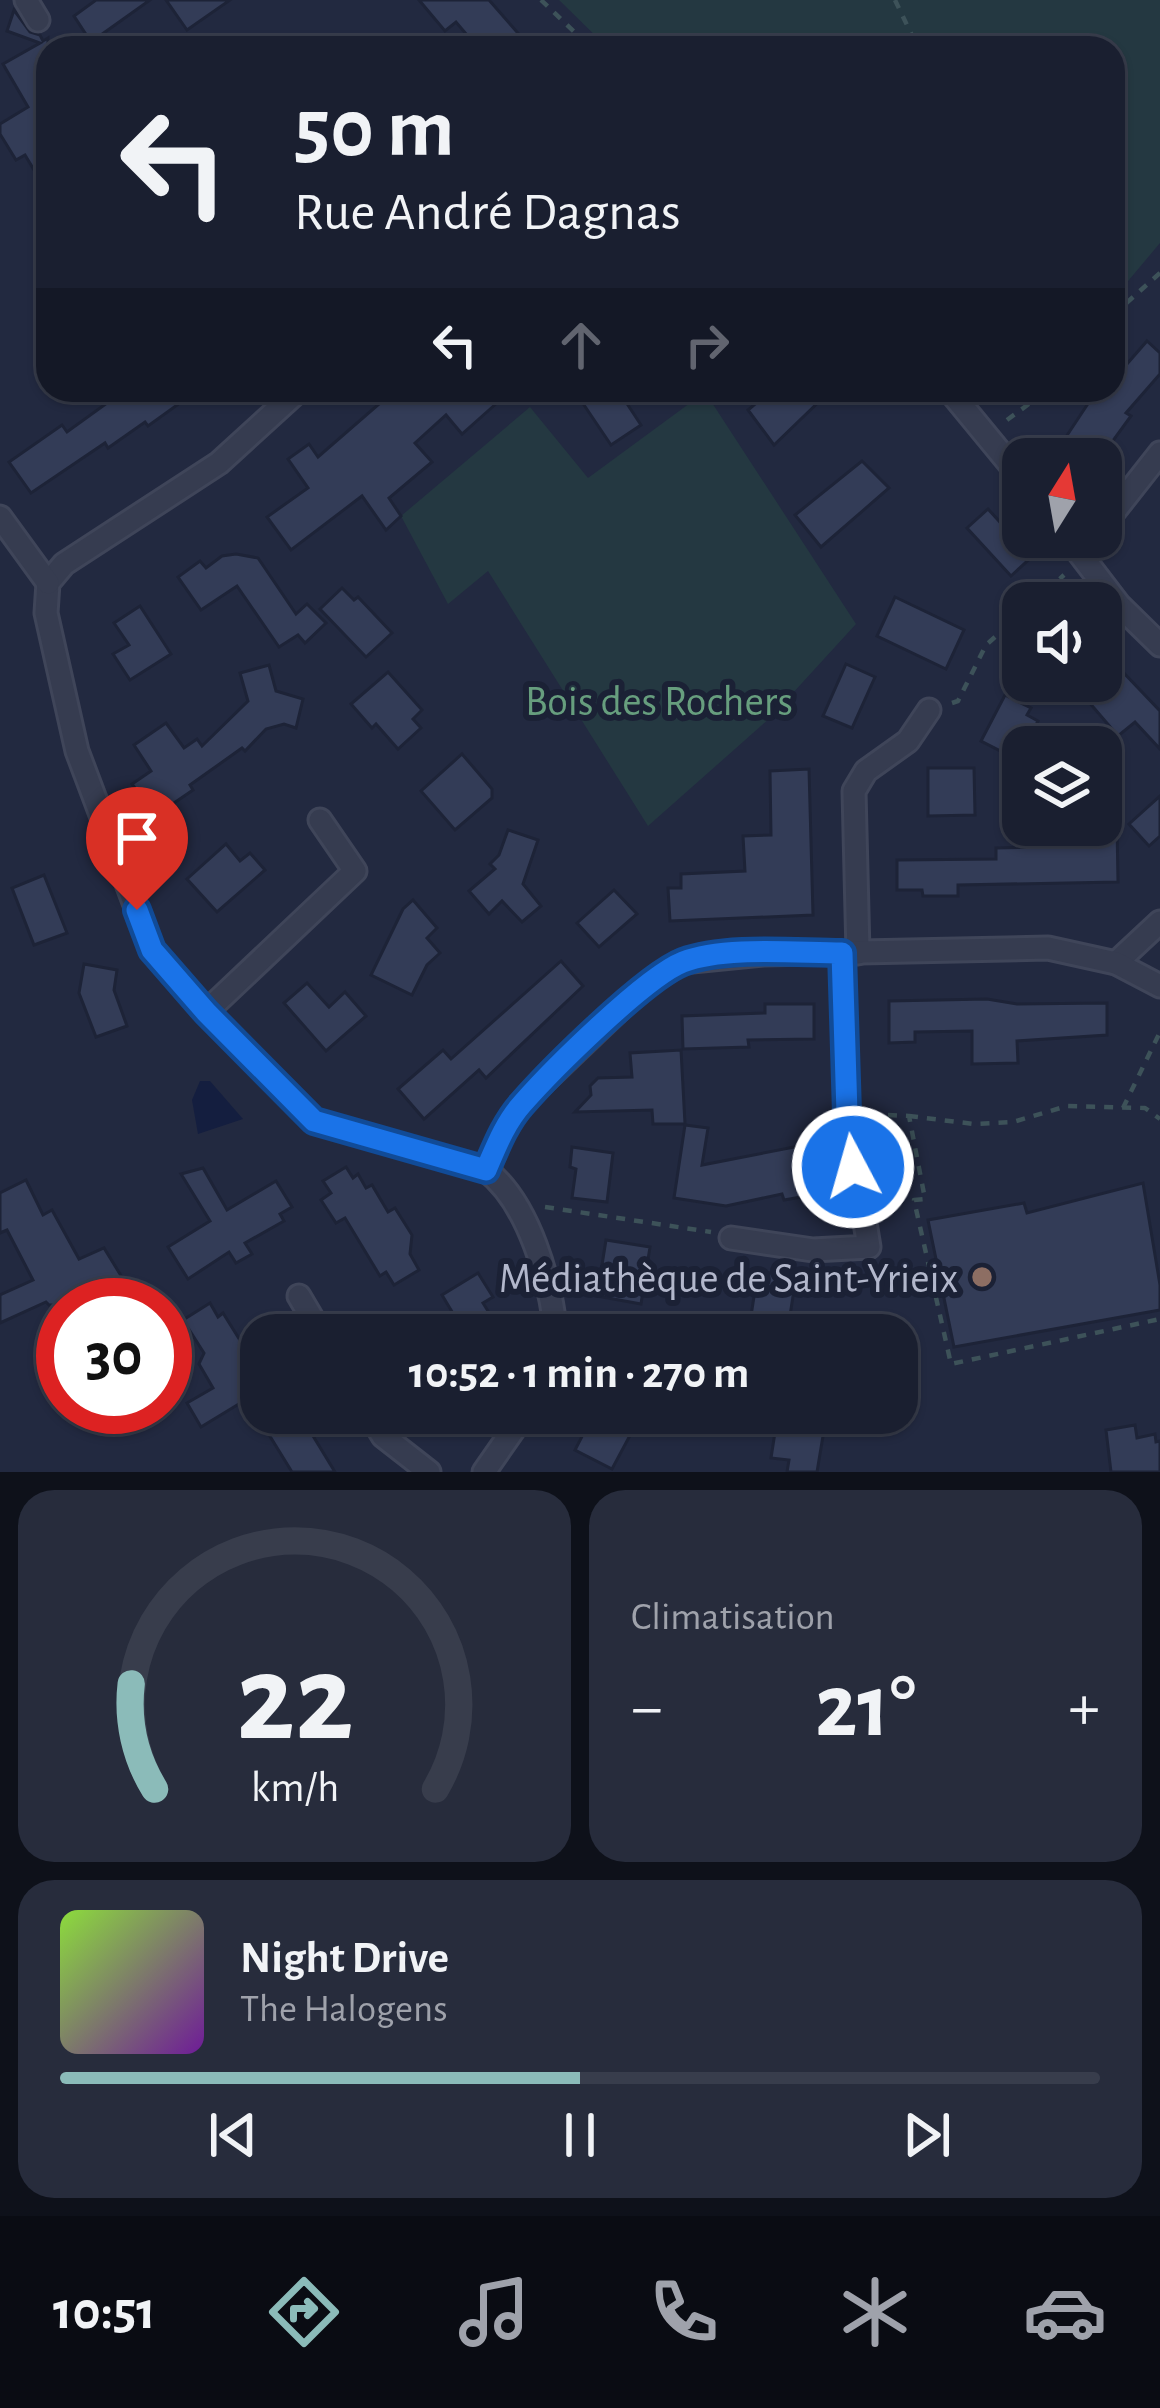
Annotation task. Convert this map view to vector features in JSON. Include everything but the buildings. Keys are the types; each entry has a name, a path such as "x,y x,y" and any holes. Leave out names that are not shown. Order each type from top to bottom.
{"street":[{"path":"286,402 220,463 64,564 48,583 46,613 77,751 152,950 314,1121 486,1170 504,1184 521,1208 554,1314"},
{"path":"959,402 1002,453"},
{"path":"1122,501 1160,453"},
{"path":"0,517 48,583"},
{"path":"1089,558 1119,605 1160,645"},
{"path":"731,1238 812,1250 869,1247 847,1113 854,791 866,771 908,741 929,710"},
{"path":"206,1012 356,871 320,820"},
{"path":"1116,963 1160,922"},
{"path":"486,1170 520,1106 641,989 682,962 763,953 1048,948 1116,963 1160,986"},
{"path":"299,1296 310,1314"},
{"path":"382,1434 429,1472"},
{"path":"484,1472 510,1434"}],"path":[{"path":"541,0 578,36"},
{"path":"896,0 912,36"},
{"path":"1125,304 1160,273"},
{"path":"988,435 1032,402"},
{"path":"1051,582 1071,558"},
{"path":"929,710 958,700 986,645 1002,631"},
{"path":"1124,1108 1160,1032"},
{"path":"847,1113 974,1124 1013,1122 1067,1106 1145,1108 1158,1114"},
{"path":"909,1116 925,1199 914,1200 951,1364 1160,1319"},
{"path":"521,1208 543,1207 717,1232 731,1238"}],"green space":[{"path":"559,0 1160,0 1160,243 1125,285 1125,36 596,36"},
{"name":"Bois des Rochers","path":"691,402 712,402 856,624 770,718 648,826 488,571 448,604 401,516 530,407 588,478"}],"water":[{"path":"200,1081 210,1081 243,1119 198,1134 192,1100"}],"place":[{"name":"Médiathèque de Saint-Yrieix","path":"982,1277"}],"route":[{"path":"137,910 152,950 314,1121 486,1170 520,1106 641,989 682,962 763,953 842,953 853,1167"}]}
